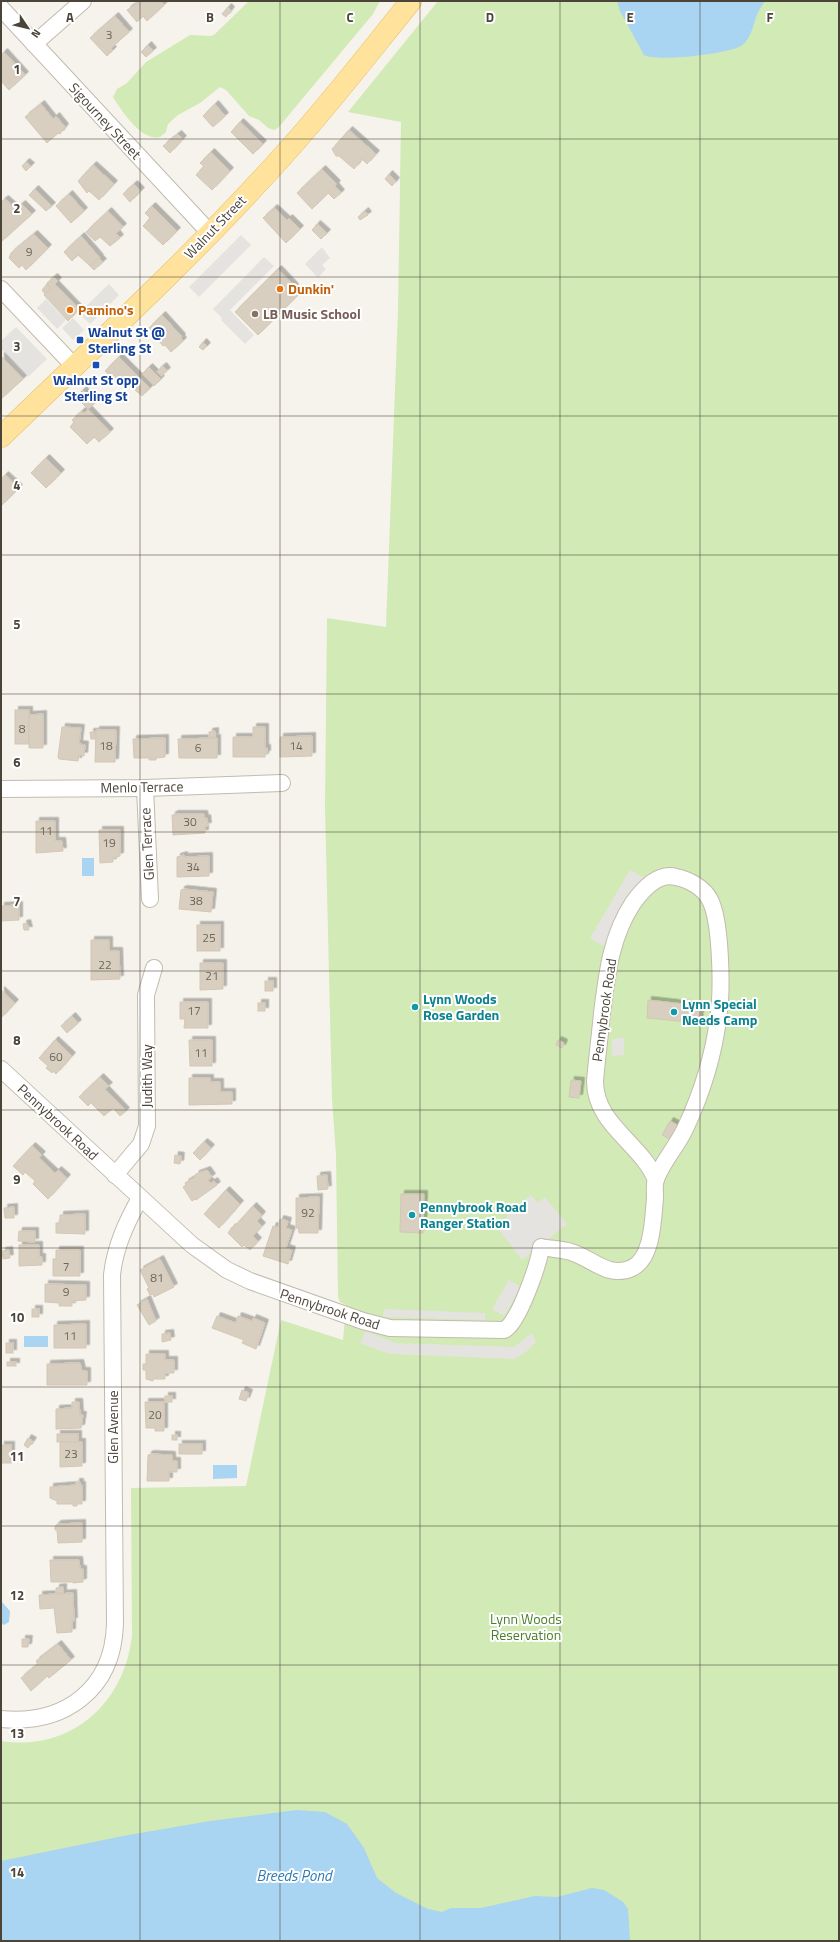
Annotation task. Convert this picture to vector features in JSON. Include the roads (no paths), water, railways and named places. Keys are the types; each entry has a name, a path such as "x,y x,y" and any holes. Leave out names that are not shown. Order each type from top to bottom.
{"main road":[{"name":"Walnut Street","path":"1,437 210,233 296,141 411,1"}],"street":[{"path":"34,44 83,1"},
{"name":"Sigourney Street","path":"1,8 210,233"},
{"path":"1,289 74,366"},
{"name":"Menlo Terrace","path":"1,789 145,788 282,783"},
{"name":"Glen Terrace","path":"145,788 150,899"},
{"name":"Pennybrook Road","path":"1,1069 192,1245 240,1277 281,1294 363,1322 390,1328 501,1331 508,1329 513,1323 528,1291 540,1257 541,1247 570,1251 603,1268 614,1271 630,1269 638,1264 647,1249 653,1225 656,1180 685,1129 695,1103 710,1057 719,1011 719,965 714,910 710,900 702,890 688,881 674,876 660,878 647,886 633,903 616,938 606,981 595,1081 596,1096 601,1109 618,1131 643,1158 656,1180"},
{"name":"Judith Way","path":"115,1175 141,1144 147,1126 146,995 154,968"},
{"name":"Glen Avenue","path":"1,1719 29,1720 41,1718 64,1709 87,1693 96,1683 109,1660 114,1640 115,1624 112,1275 116,1252 122,1235 140,1198"}],"water":[{"path":"617,1 765,1 757,15 749,37 741,46 722,52 663,58 644,55 620,11"},
{"path":"82,858 94,858 94,876 82,876"},
{"path":"24,1336 48,1336 48,1347 24,1347"},
{"path":"213,1465 237,1465 237,1478 213,1479"},
{"path":"1,1601 10,1611 9,1622 4,1625 1,1623"},
{"name":"Breeds Pond","path":"297,1810 325,1812 347,1824 364,1848 377,1878 396,1893 428,1909 442,1912 451,1908 481,1908 535,1896 557,1897 592,1888 604,1890 623,1902 628,1909 630,1941 1,1941 1,1861 123,1836 210,1821"}],"place":[{"name":"Dunkin'","path":"280,289"},
{"name":"Pamino's","path":"70,310"},
{"name":"LB Music School","path":"255,314"},
{"name":"Walnut St @ Sterling St","path":"80,340"},
{"name":"Walnut St opp Sterling St","path":"96,365"},
{"name":"Lynn Woods Rose Garden","path":"415,1007"},
{"name":"Lynn Special Needs Camp","path":"674,1012"},
{"name":"Pennybrook Road Ranger Station","path":"412,1215"}],"park label":[{"name":"Lynn Woods Reservation","path":"526,1628"}]}
